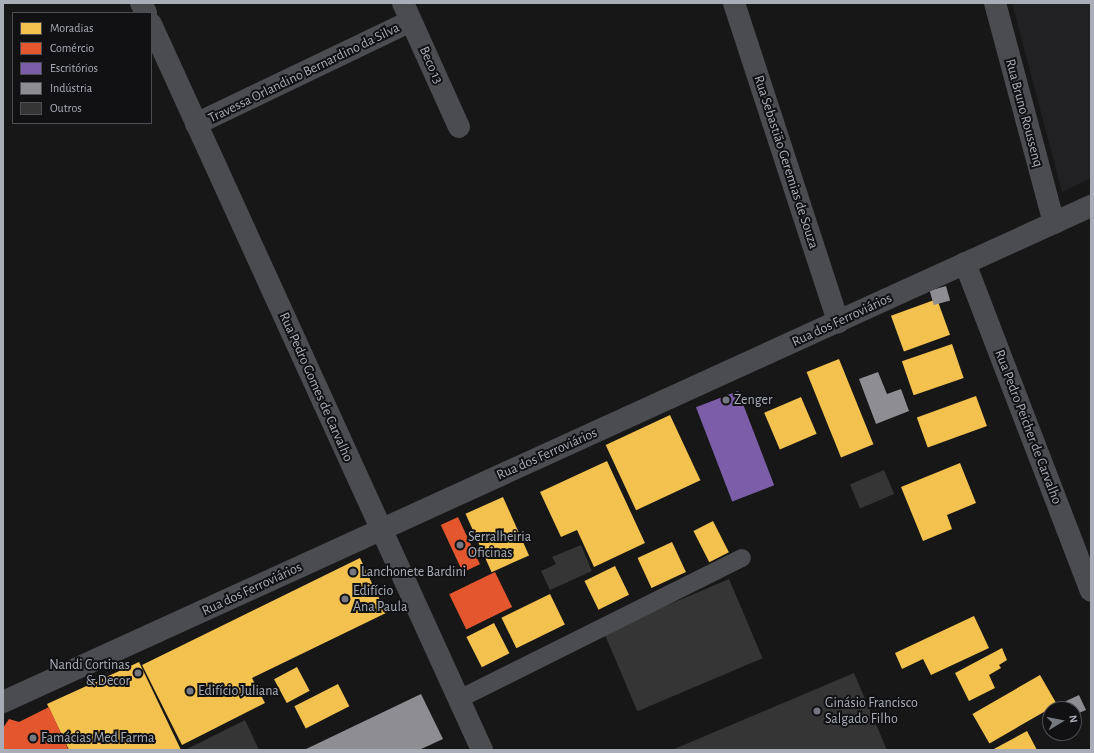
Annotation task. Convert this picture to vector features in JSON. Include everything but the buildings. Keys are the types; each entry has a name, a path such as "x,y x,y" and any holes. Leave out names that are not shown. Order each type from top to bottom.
{"street":[{"path":"141,3 146,12"},
{"name":"Rua Sebastião Geremias de Souza","path":"734,3 838,322"},
{"name":"Rua Bruno Roussenq","path":"995,3 1054,223"},
{"name":"Travessa Orlandino Bernardino da Silva","path":"196,124 407,12"},
{"name":"Beco 13","path":"407,12 459,127"},
{"name":"Rua Pedro Gomes de Carvalho","path":"152,26 482,750"},
{"name":"Rua dos Ferroviários","path":"3,702 1091,206"},
{"name":"Rua Pedro Peicher de Carvalho","path":"965,263 1091,592"}],"lane":[{"path":"458,699 742,558"}],"shaded area":[{"path":"1012,3 1091,3 1091,178 1062,192"}],"place":[{"name":"Zenger","path":"726,400"},
{"name":"Serralheiria Oficinas","path":"460,545"},
{"name":"Lanchonete Bardini","path":"353,572"},
{"name":"Edifício Ana Paula","path":"345,599"},
{"name":"Nandi Cortinas & Decor","path":"138,673"},
{"name":"Edifício Juliana","path":"190,691"},
{"name":"Ginásio Francisco Salgado Filho","path":"817,711"},
{"name":"Famácias Med Farma","path":"33,738"}]}
